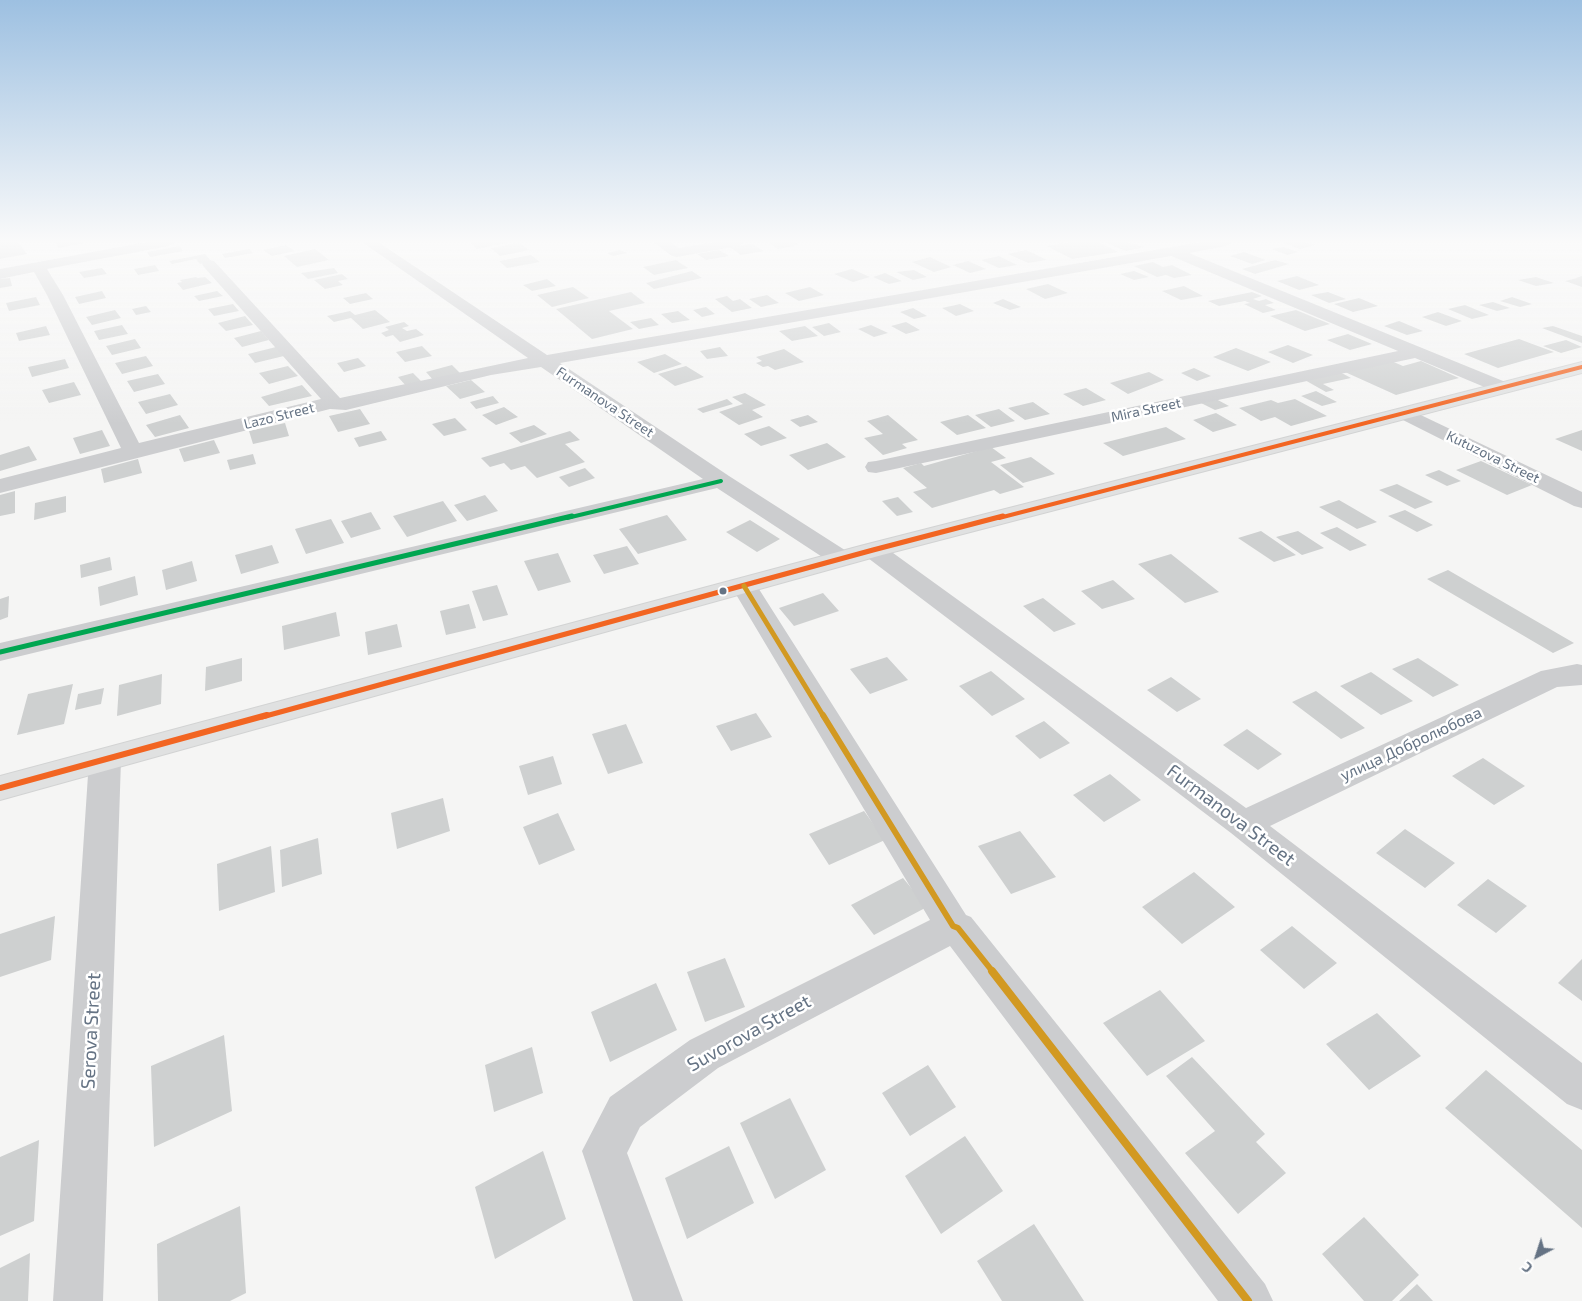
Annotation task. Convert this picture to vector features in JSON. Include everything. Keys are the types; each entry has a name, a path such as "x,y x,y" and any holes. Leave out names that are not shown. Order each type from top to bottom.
{"main road":[{"path":"0,788 873,550 1582,367"}],"street":[{"path":"59,303 132,451"},
{"name":"Lazo Street","path":"0,486 132,451 330,403 331,396 245,303"},
{"name":"Furmanova Street","path":"459,303 721,481 842,559"},
{"path":"330,403 346,404 491,370 547,362 881,303"},
{"path":"1297,303 1501,387"},
{"name":"Mira Street","path":"876,467 1416,352"},
{"name":"Kutuzova Street","path":"1404,413 1582,501"},
{"path":"0,652 721,481"},
{"name":"Furmanova Street","path":"873,550 1244,824 1582,1089"},
{"path":"744,586 953,926 958,928 1248,1301"},
{"name":"улица Добролюбова","path":"1244,824 1551,678 1577,674 1582,676"},
{"name":"Serova Street","path":"78,1301 105,760"},
{"name":"Suvorova Street","path":"658,1301 604,1151 625,1112 704,1054 953,926"}],"building":[{"path":"6,303 39,303 40,305 9,311"},
{"path":"547,303 570,303 552,307"},
{"path":"584,303 645,303 609,311 633,329 592,339 556,309"},
{"path":"720,303 745,303 752,308 732,312"},
{"path":"755,303 779,303 761,307"},
{"path":"993,303 1011,303 1021,307 1010,310"},
{"path":"1212,303 1236,303 1219,306"},
{"path":"1273,303 1265,305 1276,310 1263,313 1244,304"},
{"path":"1370,303 1378,306 1353,312 1334,304"},
{"path":"1495,303 1510,308 1497,311 1479,305"},
{"path":"1506,303 1532,304 1520,307"},
{"path":"233,304 239,311 214,316 208,309"},
{"path":"960,304 974,311 956,316 942,308"},
{"path":"1465,305 1489,315 1472,319 1448,309"},
{"path":"146,306 151,312 136,315 132,309"},
{"path":"706,307 715,314 702,317 693,310"},
{"path":"913,308 927,316 914,319 900,312"},
{"path":"115,310 121,318 92,325 86,317"},
{"path":"375,310 390,322 363,329 351,318 334,322 327,316 350,311 355,315"},
{"path":"1296,310 1330,324 1305,331 1270,316"},
{"path":"678,311 690,320 672,323 661,314"},
{"path":"1438,312 1462,321 1446,326 1422,317"},
{"path":"245,316 253,325 226,331 218,323"},
{"path":"651,318 659,325 639,329 630,322"},
{"path":"1399,321 1423,331 1407,335 1384,326"},
{"path":"404,322 409,326 402,328 407,331 416,329 424,335 400,342 393,335 386,337 381,333 389,330 385,327"},
{"path":"906,322 920,330 906,334 891,326"},
{"path":"829,323 841,332 824,336 812,327"},
{"path":"122,325 128,334 99,340 94,331"},
{"path":"871,325 888,333 874,337 858,329"},
{"path":"46,326 50,335 19,341 16,333"},
{"path":"805,326 818,336 792,341 779,331"},
{"path":"1553,326 1582,336 1582,343 1542,328"},
{"path":"261,331 269,340 242,347 234,338"},
{"path":"1348,334 1372,344 1350,350 1327,340"},
{"path":"135,339 141,348 112,355 106,346"},
{"path":"1519,339 1554,352 1498,368 1464,354"},
{"path":"1566,340 1582,347 1561,353 1543,346"},
{"path":"1288,345 1313,355 1293,363 1268,352"},
{"path":"422,346 432,356 405,362 396,352"},
{"path":"276,347 284,356 255,363 248,354"},
{"path":"720,347 728,356 707,359 700,351"},
{"path":"1236,348 1271,362 1248,371 1213,357"},
{"path":"784,349 804,362 775,370 756,363 762,361 756,357"},
{"path":"665,354 682,364 654,373 637,362"},
{"path":"146,356 153,366 122,374 115,363"},
{"path":"358,358 366,366 344,372 337,363"},
{"path":"65,359 69,368 32,377 28,367"},
{"path":"1389,360 1403,366 1421,361 1459,378 1396,395 1345,372"},
{"path":"452,365 461,374 434,381 426,372"},
{"path":"288,366 298,376 269,384 259,373"},
{"path":"686,366 704,377 675,386 658,374"},
{"path":"1194,368 1211,376 1197,381 1181,373"},
{"path":"1338,371 1351,378 1323,384 1334,390 1326,392 1303,379"},
{"path":"1149,372 1164,380 1128,394 1110,383"},
{"path":"413,373 423,383 407,387 398,377"},
{"path":"158,374 165,384 134,392 127,381"},
{"path":"471,380 485,392 460,399 446,386"},
{"path":"74,382 81,395 49,403 42,390"},
{"path":"302,385 312,396 269,406 261,397"},
{"path":"1086,388 1106,400 1083,406 1063,394"},
{"path":"1316,391 1337,402 1322,406 1301,396"},
{"path":"745,393 766,405 752,410 763,417 739,425 719,412 743,404 732,397"},
{"path":"170,394 178,405 146,414 138,402"},
{"path":"493,396 499,403 476,409 470,402"},
{"path":"727,399 733,404 703,413 697,409"},
{"path":"1216,399 1229,406 1215,410 1201,403"},
{"path":"1295,399 1327,416 1291,426 1275,417 1261,421 1239,408 1271,400 1278,403"},
{"path":"1033,402 1050,414 1025,420 1008,408"},
{"path":"504,407 518,417 496,425 482,415"},
{"path":"360,409 370,424 338,432 329,416"},
{"path":"999,409 1015,421 991,427 975,415"},
{"path":"1216,413 1237,425 1213,432 1193,420"},
{"path":"180,415 189,428 155,437 146,425"},
{"path":"808,415 818,422 800,427 790,420"},
{"path":"888,415 918,440 902,444 907,448 883,455 864,438 883,434 867,421"},
{"path":"968,415 986,428 957,435 940,422"},
{"path":"455,418 467,430 444,436 432,424"},
{"path":"285,423 289,436 253,444 249,431"},
{"path":"534,425 547,434 521,443 509,433"},
{"path":"769,426 787,438 761,446 744,434"},
{"path":"1166,427 1186,439 1123,456 1103,443"},
{"path":"102,430 110,446 80,454 73,438"},
{"path":"1582,430 1582,451 1555,439"},
{"path":"381,431 387,440 359,447 354,438"},
{"path":"570,431 580,440 565,444 585,462 537,478 525,466 511,470 504,463 490,467 481,458"},
{"path":"214,440 220,453 184,462 179,449"},
{"path":"827,443 846,457 808,470 789,455"},
{"path":"29,446 37,460 0,471 0,455"},
{"path":"991,447 1006,458 991,462 1024,487 1000,494 994,490 932,508 913,492 927,488 903,468 921,463 924,466"},
{"path":"253,454 256,464 230,470 227,460"},
{"path":"1031,457 1055,474 1023,483 1000,465"},
{"path":"138,459 142,473 104,483 101,469"},
{"path":"1481,461 1532,485 1507,495 1456,470"},
{"path":"585,468 595,478 569,487 559,477"},
{"path":"1439,470 1461,481 1447,486 1425,475"},
{"path":"1397,484 1433,502 1415,509 1379,490"},
{"path":"15,491 15,513 0,516 0,495"},
{"path":"485,495 498,511 467,521 454,505"},
{"path":"66,496 66,512 34,520 35,503"},
{"path":"898,497 913,512 897,516 882,501"},
{"path":"1339,500 1377,522 1357,529 1319,507"},
{"path":"443,501 457,521 407,537 393,516"},
{"path":"1405,510 1433,525 1417,532 1388,516"},
{"path":"371,512 381,529 351,538 341,521"},
{"path":"667,515 687,540 638,554 619,529"},
{"path":"331,519 344,543 306,554 295,529"},
{"path":"750,520 780,539 757,552 726,532"},
{"path":"1337,527 1367,545 1350,551 1320,533"},
{"path":"1261,531 1296,555 1274,562 1238,538"},
{"path":"1298,531 1324,548 1302,555 1276,537"},
{"path":"272,545 279,563 241,574 235,555"},
{"path":"627,546 639,564 604,574 593,555"},
{"path":"558,553 571,582 538,591 524,561"},
{"path":"1171,554 1219,592 1185,603 1138,564"},
{"path":"110,557 112,570 81,578 80,565"},
{"path":"192,561 197,581 166,590 162,570"},
{"path":"1448,570 1574,643 1553,653 1427,579"},
{"path":"135,576 138,595 100,606 98,587"},
{"path":"1113,580 1135,599 1102,609 1081,591"},
{"path":"497,585 508,615 483,621 472,591"},
{"path":"823,593 839,611 794,626 779,608"},
{"path":"9,596 8,617 0,620 0,599"},
{"path":"1043,598 1076,624 1054,632 1023,606"},
{"path":"469,604 476,628 446,635 440,611"},
{"path":"336,612 340,636 284,650 282,626"},
{"path":"397,624 402,647 368,655 365,632"},
{"path":"887,657 908,680 870,694 850,669"},
{"path":"242,658 242,681 205,691 206,667"},
{"path":"1418,658 1459,685 1433,697 1392,669"},
{"path":"991,671 1025,699 992,716 959,686"},
{"path":"1371,672 1413,701 1381,715 1340,686"},
{"path":"162,674 161,704 117,716 119,685"},
{"path":"1171,677 1201,699 1177,712 1147,690"},
{"path":"73,684 64,724 17,735 28,694"},
{"path":"104,688 101,704 75,710 78,694"},
{"path":"1316,691 1365,728 1341,739 1292,702"},
{"path":"756,713 772,737 731,751 716,726"},
{"path":"1044,721 1070,743 1040,759 1015,736"},
{"path":"626,724 643,763 608,774 592,734"},
{"path":"1247,729 1282,754 1258,770 1223,745"},
{"path":"553,756 562,784 528,795 519,766"},
{"path":"1483,758 1525,786 1494,805 1452,776"},
{"path":"1110,774 1141,800 1104,822 1073,795"},
{"path":"443,798 450,831 397,849 391,813"},
{"path":"864,811 885,840 829,865 809,834"},
{"path":"558,813 575,850 539,865 523,827"},
{"path":"1405,829 1455,863 1425,888 1376,853"},
{"path":"1020,831 1056,877 1011,894 978,846"},
{"path":"318,838 322,874 282,887 280,850"},
{"path":"271,846 275,892 219,911 217,864"},
{"path":"1194,872 1235,907 1182,944 1142,907"},
{"path":"903,878 927,907 874,935 851,905"},
{"path":"1488,879 1527,906 1496,933 1457,905"},
{"path":"55,916 51,960 0,977 0,934"},
{"path":"1292,926 1337,963 1304,989 1260,950"},
{"path":"725,958 745,1007 705,1022 687,972"},
{"path":"1582,959 1582,1001 1558,983"},
{"path":"656,983 677,1030 610,1062 591,1012"},
{"path":"1160,990 1205,1041 1147,1076 1103,1023"},
{"path":"1377,1013 1421,1056 1369,1090 1326,1044"},
{"path":"224,1035 232,1111 154,1147 151,1066"},
{"path":"532,1047 543,1093 494,1112 485,1065"},
{"path":"1192,1057 1265,1134 1256,1142 1286,1173 1238,1214 1185,1153 1215,1131 1166,1076"},
{"path":"928,1065 956,1107 910,1136 882,1093"},
{"path":"1486,1070 1582,1150 1582,1228 1445,1108"},
{"path":"790,1098 826,1170 775,1199 740,1123"},
{"path":"965,1136 1003,1191 941,1234 905,1176"},
{"path":"39,1140 34,1221 0,1236 0,1157"},
{"path":"729,1146 754,1203 687,1239 665,1178"},
{"path":"543,1151 566,1219 495,1259 475,1187"},
{"path":"240,1206 246,1293 230,1301 158,1301 157,1244"},
{"path":"1364,1217 1419,1275 1392,1301 1364,1301 1322,1254"},
{"path":"1034,1224 1084,1301 1002,1301 977,1261"},
{"path":"30,1253 28,1301 0,1301 0,1268"},
{"path":"1417,1284 1433,1301 1399,1301"}],"transit line":[{"path":"0,788 873,550 1582,367"},
{"path":"0,652 721,481"},
{"path":"744,586 953,926 958,928 1248,1301"}]}
